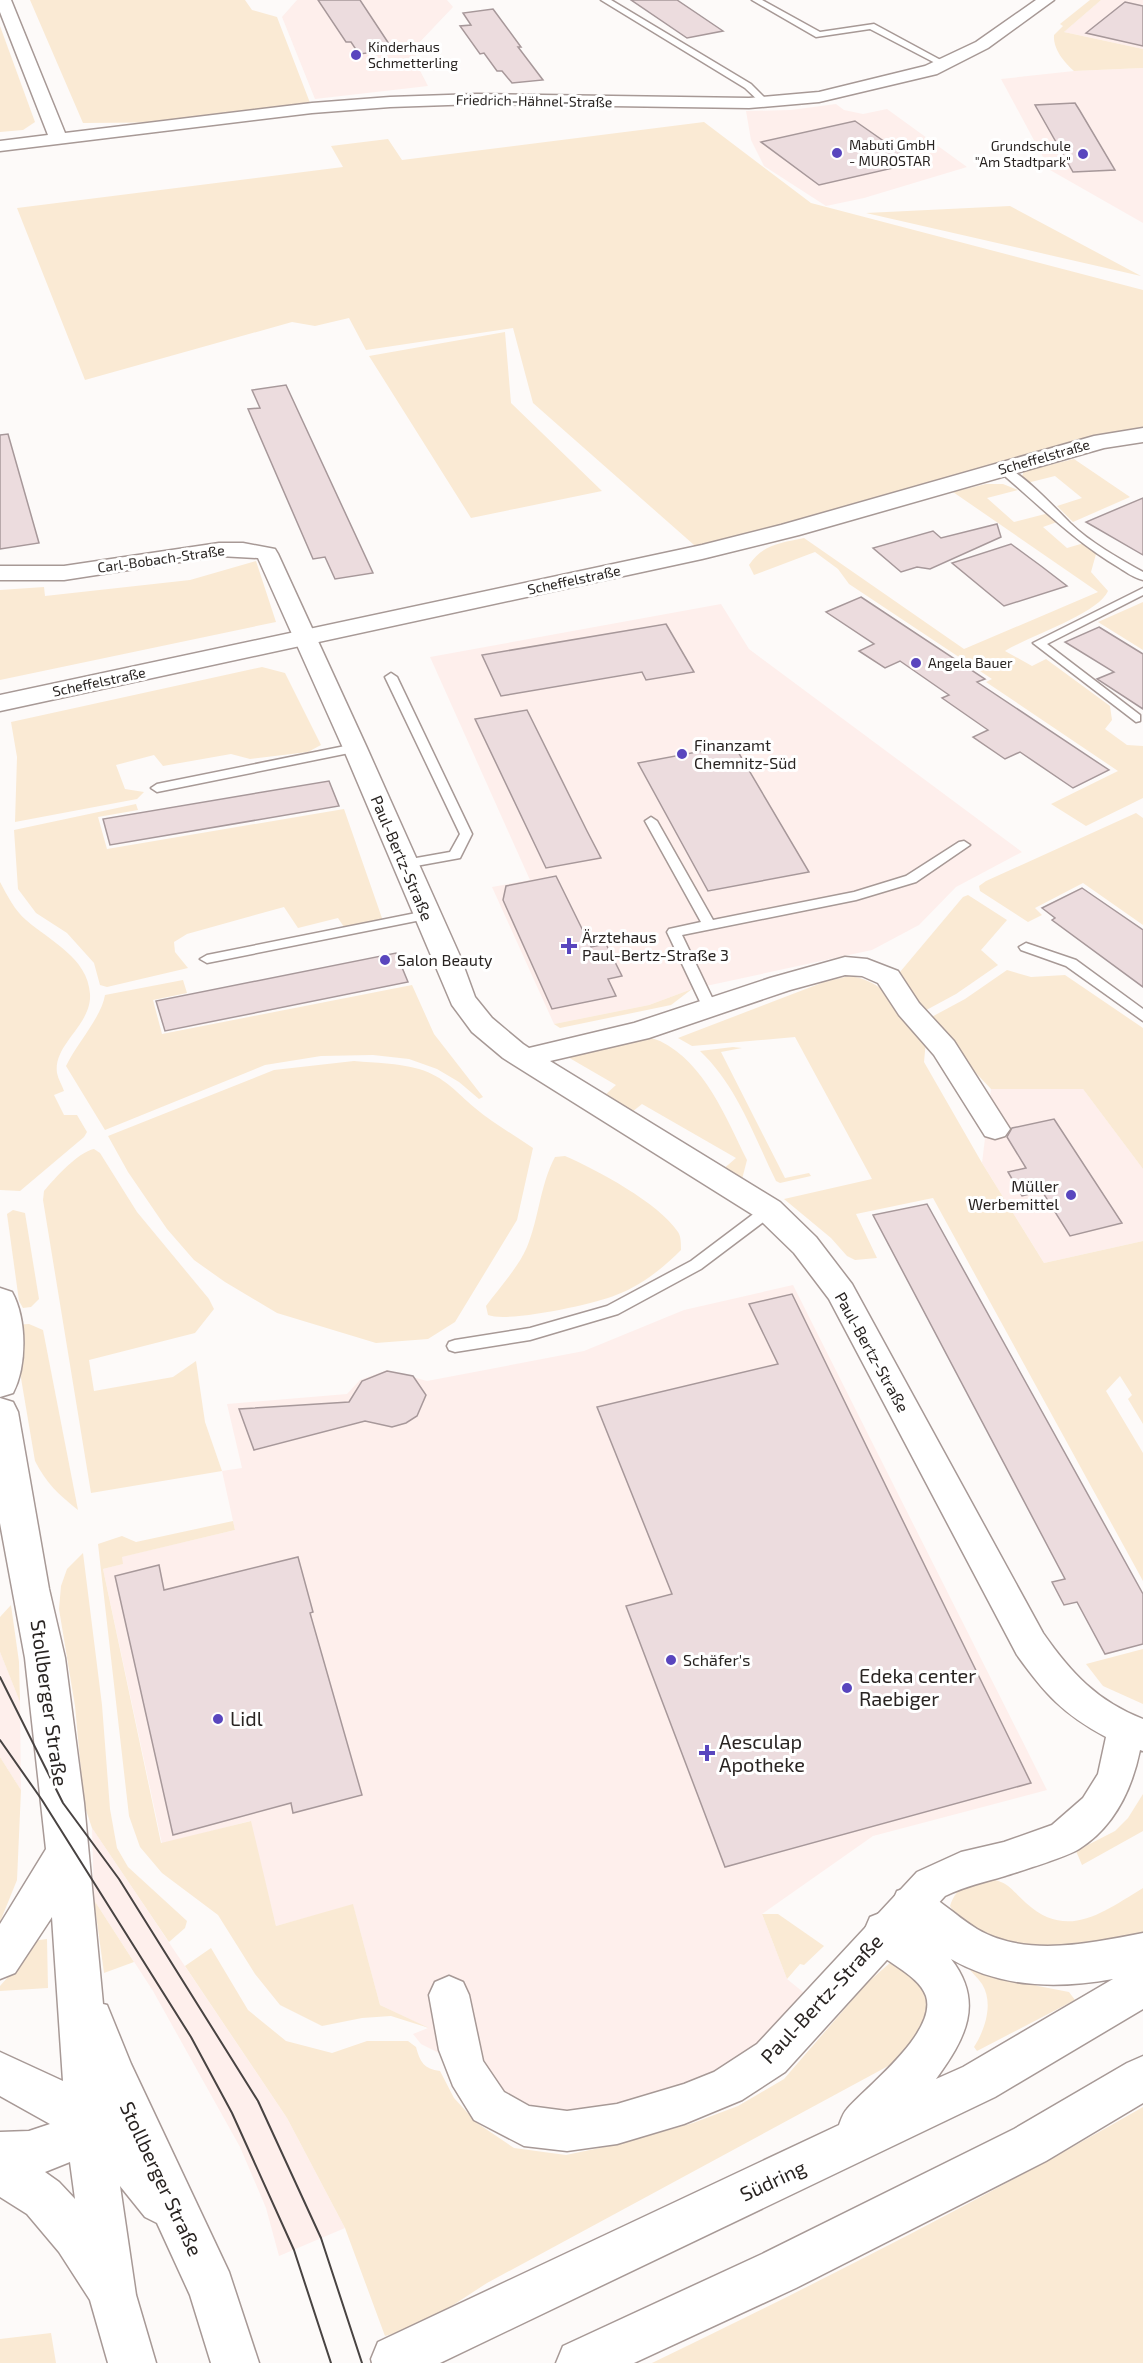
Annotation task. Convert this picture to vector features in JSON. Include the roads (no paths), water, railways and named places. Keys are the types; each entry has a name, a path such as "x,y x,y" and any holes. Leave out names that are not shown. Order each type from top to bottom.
{"main road":[{"name":"Scheffelstraße","path":"0,703 702,552 790,530 1102,441 1143,435"},
{"path":"0,1301 7,1354 0,1383"},
{"name":"Stollberger Straße","path":"0,1412 30,1589 45,1658 81,1996 88,2126 122,2330"},
{"path":"0,1959 25,1924 67,1852"},
{"path":"899,1918 1001,1960 1024,1965 1090,1962 1143,1953"},
{"path":"814,2161 882,2110 908,2082 933,2044 949,2011 949,1998 942,1981 909,1949 899,1918"},
{"name":"Südring","path":"394,2359 979,2082 1143,1985"},
{"name":"Stollberger Straße","path":"81,1996 114,2076 212,2289 235,2363"},
{"path":"0,2074 21,2082 88,2126 122,2155 157,2195 188,2239"},
{"path":"0,2155 29,2154 62,2142 88,2126 102,2115 108,2104 114,2091 114,2076"},
{"path":"580,2363 779,2271 1009,2156 1143,2078"},
{"path":"0,2170 43,2198 76,2235 122,2330"}],"street":[{"path":"3,0 58,138"},
{"name":"Friedrich-Hähnel-Straße","path":"0,146 331,106 390,102 477,99 766,103 847,92 913,76 944,64 982,45 1046,0"},
{"name":"Carl-Bobach-Straße","path":"0,573 20,576 52,575 199,551 254,550 267,554 306,637"},
{"name":"Paul-Bertz-Straße","path":"306,637 462,999 482,1025 525,1059 769,1210 805,1245 841,1292 1030,1644 1055,1679 1089,1707 1135,1733 1116,1778 1096,1810 1065,1837 1004,1859 961,1869 931,1884 771,2058 728,2086 684,2104 607,2126 567,2131 524,2126 489,2106 467,2072 459,2050 449,1995"},
{"path":"525,1059 552,1050 639,1031 780,984 845,966 867,969 888,977 909,1009 944,1048 995,1130"}],"lane":[{"path":"605,0 748,86 766,103"},
{"path":"756,0 819,34 871,26 944,64"},
{"path":"1003,469 1052,510 1067,526 1107,556 1143,578"},
{"path":"1136,718 1039,643 1143,591"},
{"path":"391,677 466,834 454,855 405,864"},
{"path":"157,788 355,748"},
{"path":"651,821 709,924"},
{"path":"710,1008 675,932 878,890 910,879 964,845"},
{"path":"207,959 426,915"},
{"path":"1026,947 1071,963 1143,1016"},
{"path":"456,1346 530,1334 612,1310 696,1264 769,1210"}],"tram line":[{"path":"0,1677 63,1803 119,1879 258,2101 321,2238 362,2363"},
{"path":"0,1740 42,1800 191,2037 232,2113 294,2250 331,2363"}],"place":[{"name":"Kinderhaus Schmetterling","path":"356,55"},
{"name":"Mabuti GmbH - MUROSTAR","path":"837,153"},
{"name":"Grundschule \"Am Stadtpark\"","path":"1083,154"},
{"name":"Angela Bauer","path":"916,663"},
{"name":"Finanzamt Chemnitz-Süd","path":"682,754"},
{"name":"Ärztehaus Paul-Bertz-Straße 3","path":"569,946"},
{"name":"Salon Beauty","path":"385,960"},
{"name":"Müller Werbemittel","path":"1071,1195"},
{"name":"Schäfer's","path":"671,1660"},
{"name":"Edeka center Raebiger","path":"847,1688"},
{"name":"Lidl","path":"218,1719"},
{"name":"Aesculap Apotheke","path":"707,1753"}]}
